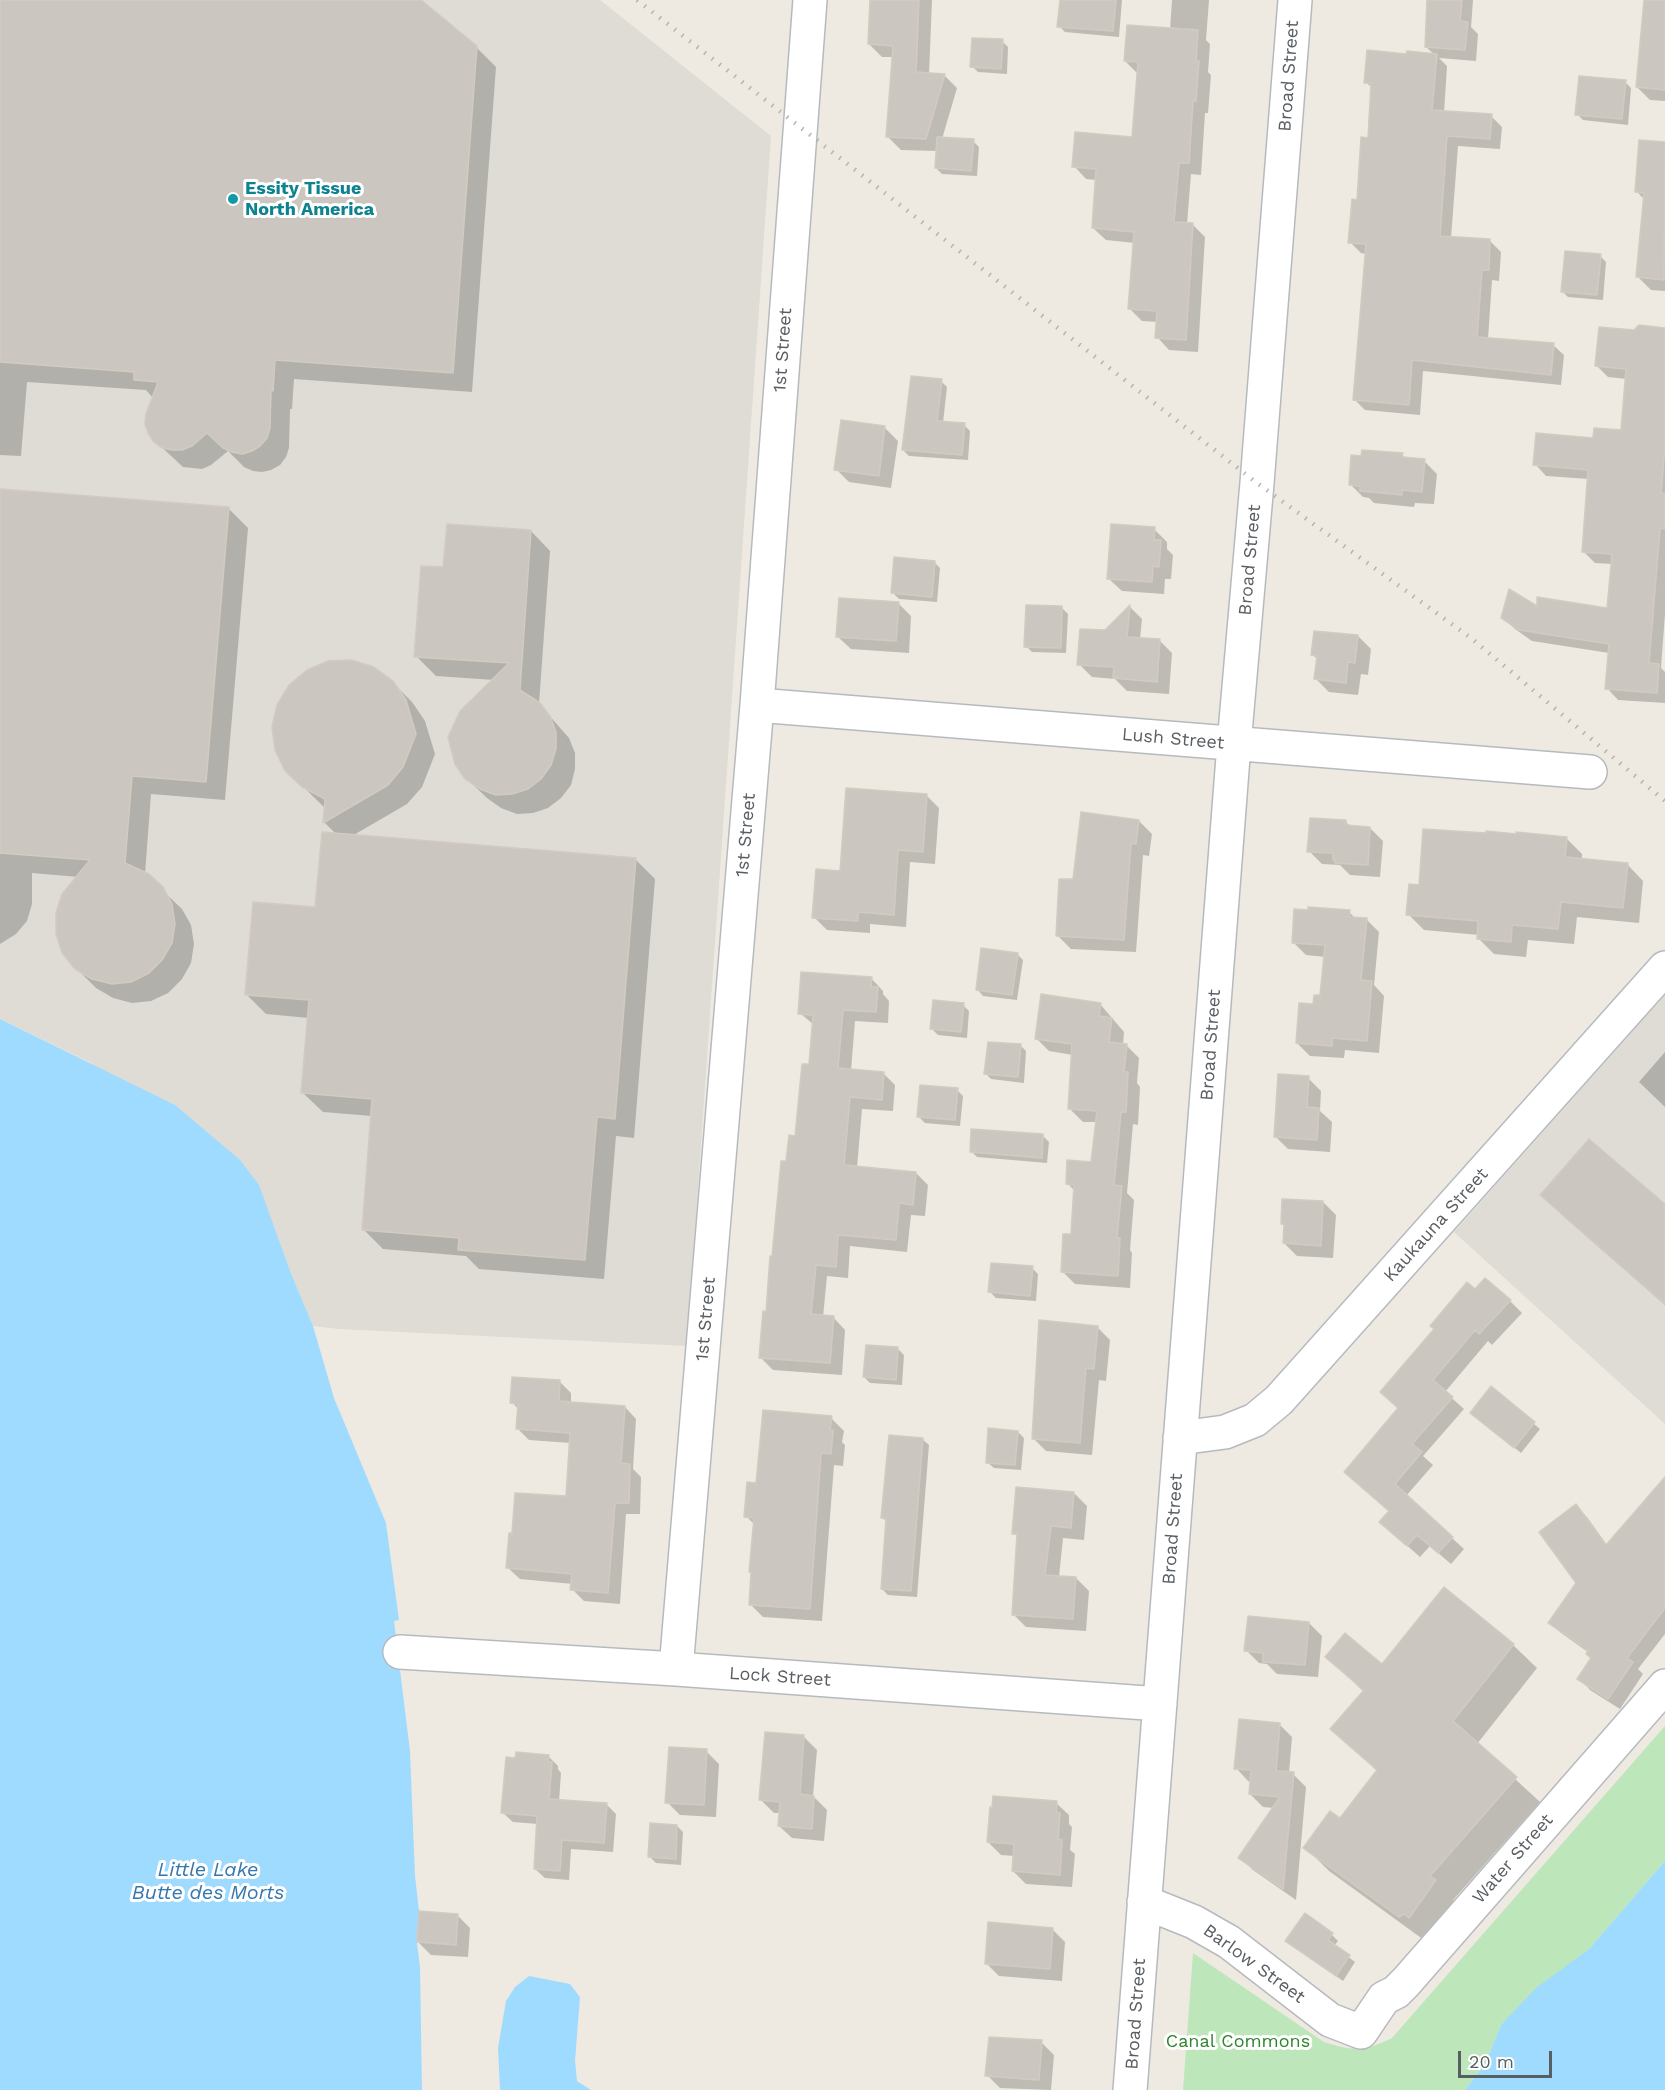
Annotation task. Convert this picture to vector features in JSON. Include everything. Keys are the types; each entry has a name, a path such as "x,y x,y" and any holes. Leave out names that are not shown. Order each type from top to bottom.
{"street":[{"name":"1st Street","path":"676,1669 757,705 810,0"},
{"name":"Broad Street","path":"1130,2090 1234,744 1295,0"},
{"name":"Lush Street","path":"757,705 1590,772"},
{"name":"Kaukauna Street","path":"1180,1438 1225,1432 1255,1420 1279,1400 1665,968"},
{"name":"Lock Street","path":"400,1652 676,1669 1160,1704"},
{"name":"Water Street","path":"1361,2032 1384,1998 1396,1992 1406,1982 1665,1686"},
{"name":"Barlow Street","path":"1144,1902 1194,1922 1229,1942 1330,2020 1361,2032"}],"shaded area":[{"path":"0,0 600,0 771,136 687,1346 313,1326 290,1271 91,1063 0,1019"},
{"path":"1665,995 1665,1424 1454,1232"}],"green space":[{"name":"Canal Commons","path":"1665,1726 1665,1861 1589,1949 1563,1969 1501,2025 1485,2064 1465,2090 1183,2090 1193,1953 1324,2042 1358,2049 1374,2046 1392,2038"}],"water":[{"name":"Little Lake Butte des Morts","path":"0,1019 175,1105 240,1160 259,1185 290,1271 313,1326 334,1398 386,1523 399,1620 394,1621 410,1751 415,1876 419,1911 417,1943 420,1967 422,2090 0,2090"},
{"path":"1665,1861 1665,2090 1465,2090 1485,2064 1501,2025 1536,1988 1589,1949"},
{"path":"529,1976 570,1984 580,1997 575,2061 577,2081 591,2090 500,2090 498,2048 506,2001 515,1987"}],"building":[{"name":"Essity Tissue North America","path":"0,0 421,0 477,46 453,373 275,360 270,428 267,438 260,446 242,454 223,448 207,433 192,446 182,450 162,448 154,442 145,424 146,414 158,382 134,380 134,372 0,362"},
{"path":"870,0 919,0 916,72 945,74 926,139 886,137 893,46 868,44"},
{"path":"1060,0 1116,0 1113,31 1057,27"},
{"path":"1427,0 1462,0 1460,21 1468,22 1465,50 1425,47"},
{"path":"1644,0 1665,0 1665,90 1636,87"},
{"path":"1127,25 1198,30 1196,61 1199,61 1196,101 1193,101 1189,163 1179,163 1174,222 1193,223 1186,340 1155,338 1157,311 1128,309 1134,232 1092,228 1096,169 1072,167 1075,132 1132,137 1138,62 1124,61"},
{"path":"972,38 1003,39 1001,69 970,67"},
{"path":"1367,50 1437,54 1432,110 1492,114 1490,139 1447,136 1440,236 1490,239 1489,270 1482,270 1477,337 1554,343 1551,375 1412,360 1409,405 1353,400 1366,244 1348,243 1352,199 1357,200 1361,137 1368,138 1371,83 1364,83"},
{"path":"1579,76 1626,80 1622,119 1575,115"},
{"path":"937,137 974,139 971,171 935,168"},
{"path":"1639,140 1665,142 1664,280 1636,277 1644,193 1635,192"},
{"path":"1565,251 1601,254 1597,295 1561,292"},
{"path":"1639,325 1665,328 1665,444 1661,493 1665,494 1665,529 1660,528 1649,663 1659,664 1657,693 1605,689 1609,644 1519,630 1501,618 1509,589 1537,606 1537,597 1607,608 1612,554 1582,552 1588,470 1533,465 1536,433 1593,438 1594,428 1621,430 1626,369 1595,366 1599,327 1634,330"},
{"path":"911,376 942,379 937,421 965,423 962,455 902,450"},
{"path":"841,420 885,426 879,476 834,470"},
{"path":"1362,450 1403,453 1402,457 1425,459 1422,492 1402,490 1402,495 1360,491 1360,486 1349,485 1351,455 1361,456"},
{"path":"0,489 229,507 206,782 132,776 125,863 149,874 163,887 172,904 175,924 172,943 162,960 149,973 131,982 112,984 92,979 75,969 62,953 56,934 56,913 62,894 90,860 0,853"},
{"path":"447,524 531,530 520,690 540,703 550,716 556,732 556,749 551,765 541,779 528,789 512,794 496,795 480,789 465,779 455,764 448,737 460,711 509,663 414,657 421,566 443,567"},
{"path":"1111,524 1155,527 1154,540 1161,540 1159,567 1153,566 1152,582 1107,579"},
{"path":"894,557 935,561 932,597 891,593"},
{"path":"839,598 899,602 896,641 836,637"},
{"path":"1026,605 1062,606 1061,648 1024,647"},
{"path":"1130,605 1127,637 1160,639 1157,682 1113,678 1114,667 1077,665 1080,629 1105,630"},
{"path":"1314,631 1358,635 1355,663 1348,662 1346,683 1314,679 1317,656 1311,655"},
{"path":"351,660 374,667 393,681 406,700 416,734 403,767 388,785 323,823 325,799 302,787 285,771 275,750 272,727 277,705 289,685 307,670 328,661"},
{"path":"846,788 927,794 923,852 898,850 894,915 858,912 858,921 812,918 816,869 840,871"},
{"path":"1081,812 1139,820 1136,844 1131,843 1124,940 1056,936 1059,879 1073,879"},
{"path":"1310,818 1346,820 1346,825 1370,827 1368,865 1335,863 1333,853 1307,852"},
{"path":"1423,829 1516,834 1516,832 1567,837 1565,857 1628,863 1623,908 1561,902 1558,929 1512,925 1511,942 1477,939 1478,921 1406,915 1409,884 1419,885"},
{"path":"322,832 636,858 615,1119 597,1117 585,1260 458,1250 459,1238 362,1230 372,1099 301,1093 309,1000 245,995 253,902 315,907"},
{"path":"1308,907 1350,910 1349,917 1367,918 1361,980 1372,981 1367,1041 1332,1038 1332,1046 1296,1043 1299,1003 1313,1004 1314,995 1320,995 1325,945 1292,943 1294,909 1308,910"},
{"path":"981,948 1018,953 1012,995 976,990"},
{"path":"801,972 872,977 871,987 878,987 876,1012 843,1010 838,1068 884,1072 882,1100 850,1097 844,1165 916,1172 913,1205 899,1203 896,1240 838,1235 836,1267 816,1265 811,1314 834,1316 830,1363 759,1358 763,1311 766,1312 781,1161 786,1161 789,1135 795,1136 802,1064 809,1064 813,1015 798,1014"},
{"path":"1041,994 1101,1003 1099,1016 1112,1018 1109,1042 1127,1044 1124,1072 1128,1072 1126,1112 1121,1112 1114,1185 1122,1186 1117,1238 1120,1238 1118,1276 1061,1272 1063,1234 1071,1234 1074,1185 1066,1184 1067,1160 1091,1162 1097,1111 1068,1109 1072,1044 1035,1039"},
{"path":"933,1000 964,1003 961,1032 930,1029"},
{"path":"988,1042 1021,1044 1018,1077 984,1074"},
{"path":"1278,1074 1309,1076 1307,1107 1319,1108 1317,1140 1274,1137"},
{"path":"920,1085 958,1088 955,1120 917,1117"},
{"path":"971,1129 1043,1134 1042,1158 970,1152"},
{"path":"1589,1139 1665,1204 1665,1304 1540,1195"},
{"path":"1282,1199 1323,1201 1321,1246 1283,1243"},
{"path":"991,1263 1033,1266 1030,1296 988,1292"},
{"path":"1485,1278 1511,1300 1479,1334 1475,1330 1433,1380 1453,1397 1412,1444 1422,1452 1395,1484 1453,1537 1438,1553 1417,1535 1407,1546 1379,1522 1389,1511 1344,1472 1398,1408 1380,1392 1434,1329 1430,1326 1467,1282 1475,1289"},
{"path":"1039,1320 1098,1326 1094,1369 1086,1368 1080,1443 1032,1439"},
{"path":"866,1345 898,1347 896,1380 863,1377"},
{"path":"512,1377 560,1380 559,1401 625,1406 621,1463 630,1464 629,1503 615,1503 608,1593 570,1590 572,1574 506,1568 515,1493 566,1496 570,1433 516,1429 518,1404 510,1403"},
{"path":"1491,1386 1535,1422 1514,1448 1470,1413"},
{"path":"763,1410 832,1416 831,1454 821,1453 810,1609 749,1605 751,1572 749,1572 754,1518 744,1517 747,1482 756,1483"},
{"path":"988,1428 1018,1431 1015,1465 986,1463"},
{"path":"889,1435 923,1438 911,1591 881,1589 886,1519 881,1518"},
{"path":"1665,1477 1665,1608 1627,1658 1633,1662 1608,1699 1577,1679 1591,1658 1586,1654 1588,1650 1548,1623 1576,1583 1539,1532 1576,1504 1606,1545"},
{"path":"1016,1487 1074,1492 1071,1528 1051,1526 1045,1575 1076,1577 1073,1619 1012,1615 1017,1534 1012,1534"},
{"path":"1444,1587 1514,1644 1453,1721 1517,1777 1430,1876 1436,1880 1409,1918 1404,1914 1399,1917 1303,1848 1330,1811 1340,1818 1377,1770 1330,1729 1364,1690 1325,1657 1345,1633 1382,1664"},
{"path":"1248,1616 1309,1622 1305,1665 1263,1662 1263,1653 1244,1651"},
{"path":"1239,1719 1280,1723 1276,1771 1294,1772 1283,1889 1238,1858 1280,1797 1249,1794 1251,1770 1234,1769"},
{"path":"765,1732 804,1735 800,1794 814,1796 812,1829 778,1826 780,1802 759,1800"},
{"path":"669,1747 707,1749 704,1805 665,1803"},
{"path":"516,1752 549,1755 548,1762 552,1762 549,1799 607,1803 604,1843 562,1840 560,1871 534,1869 537,1816 501,1813 506,1757 515,1758"},
{"path":"993,1796 1057,1801 1056,1812 1060,1813 1058,1839 1062,1840 1060,1875 1012,1871 1014,1844 987,1842"},
{"path":"650,1823 677,1825 676,1859 648,1857"},
{"path":"419,1911 458,1914 456,1945 417,1942"},
{"path":"1305,1913 1333,1933 1328,1940 1350,1955 1336,1976 1285,1941"},
{"path":"988,1922 1053,1928 1050,1969 985,1964"},
{"path":"989,2037 1042,2040 1039,2080 985,2076"}],"railway":[{"path":"637,0 1257,483 1471,638 1665,801"}],"place":[{"name":"Essity Tissue North America","path":"233,199"}]}
